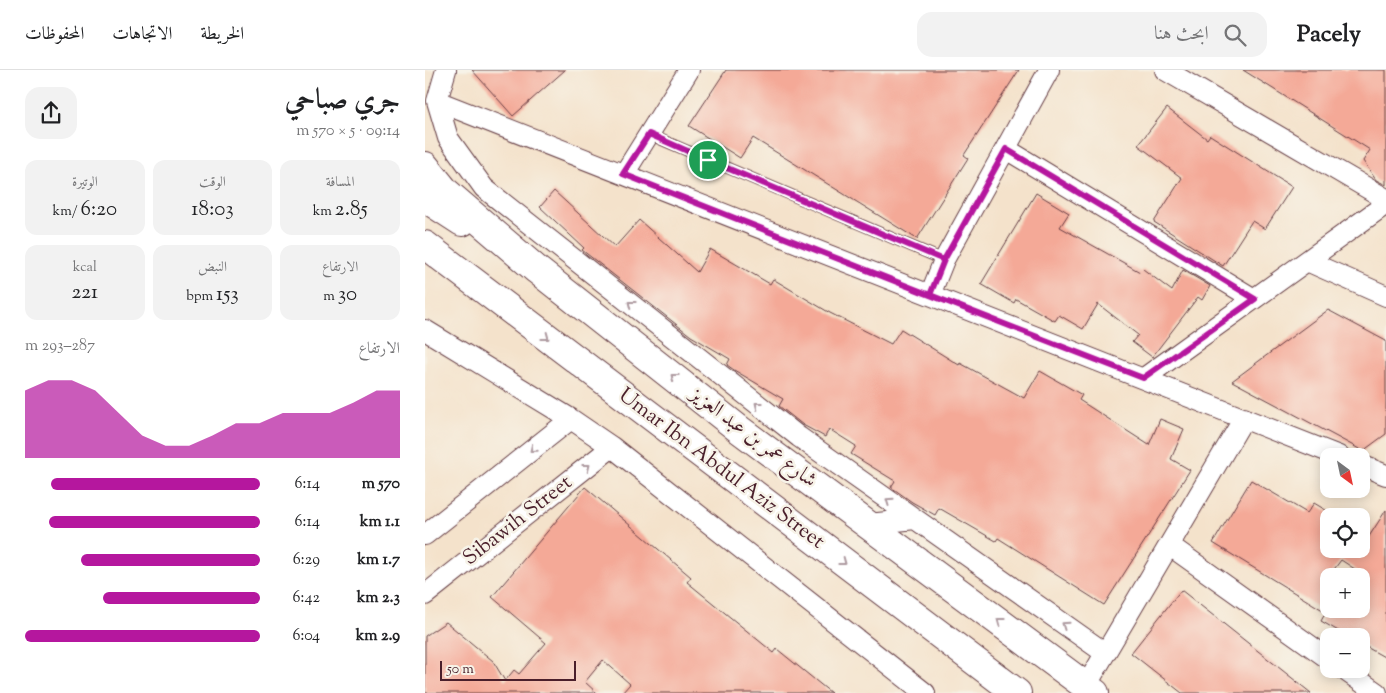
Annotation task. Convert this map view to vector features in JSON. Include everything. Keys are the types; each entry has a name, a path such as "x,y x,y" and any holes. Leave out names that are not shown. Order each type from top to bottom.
{"main road":[{"name":"شارع عمر بن عبد العزيز","path":"425,166 447,192 537,270 740,430 1090,689"},
{"path":"425,198 537,270"},
{"name":"Umar Ibn Abdul Aziz Street","path":"425,245 1017,693"},
{"path":"425,264 507,307"}],"street":[{"path":"446,70 437,101 448,138 484,188 799,437 1105,653"},
{"path":"623,174 689,70"},
{"path":"930,295 944,260 1049,70"},
{"path":"1165,70 1386,199"},
{"path":"437,101 1320,448"},
{"path":"1006,149 1255,299"},
{"path":"1143,378 1386,204"},
{"path":"1307,261 1386,296"},
{"path":"425,330 571,419 612,447 925,693"},
{"path":"1090,689 1105,653 1244,418"},
{"path":"425,535 571,419"},
{"name":"Sibawih Street","path":"425,594 612,447"},
{"path":"1370,469 1386,475"},
{"path":"869,524 915,519"},
{"path":"1169,545 1320,652"},
{"path":"1356,678 1377,693"}],"lane":[{"path":"649,134 944,260"}],"building":[{"path":"472,70 565,70 513,116"},
{"path":"726,70 1019,70 964,155 968,158 917,239 753,138 740,158 689,126"},
{"path":"1243,70 1386,70 1386,185 1376,180 1363,161 1370,150"},
{"path":"1167,108 1207,139 1210,135 1292,187 1265,229 1252,221 1223,266 1154,222 1182,178 1138,145"},
{"path":"554,191 615,247 639,220 697,272 710,249 770,284 773,279 830,313 891,344 901,329 959,365 960,363 1024,398 1040,371 1082,395 1079,400 1149,445 1160,419 1184,429 1171,459 1190,470 1104,605 998,538 996,541 939,508 935,515 912,502 891,487 895,481 851,454 856,446 829,429 825,437 803,425 779,406 783,399 727,365 730,359 691,336 582,250 584,248 540,207"},
{"path":"1036,193 1069,213 1060,227 1140,272 1143,269 1172,291 1183,270 1210,286 1202,300 1198,297 1152,357 1132,342 1138,335 1098,304 1083,329 1059,315 1055,321 1016,299 1014,303 981,284"},
{"path":"1328,310 1386,341 1386,434 1367,448 1357,448 1232,381"},
{"path":"1251,480 1307,513 1314,503 1322,508 1320,508 1320,558 1370,558 1370,535 1386,510 1386,658 1370,649 1370,628 1333,628 1321,621 1323,618 1370,618 1370,568 1353,568 1341,560 1335,568 1320,568 1320,608 1213,543"},
{"path":"585,487 691,577 687,582 774,653 777,649 831,693 622,693 630,684 603,660 585,682 597,693 425,693 425,636 446,622 493,661 505,681 514,670 519,674 546,643 492,597"},
{"path":"1181,590 1311,693 1182,693 1131,653"}],"route":[{"path":"708,160 649,134 623,174 930,295 944,260 1006,149 1255,299 1143,378 930,295 944,260 708,160"}]}
